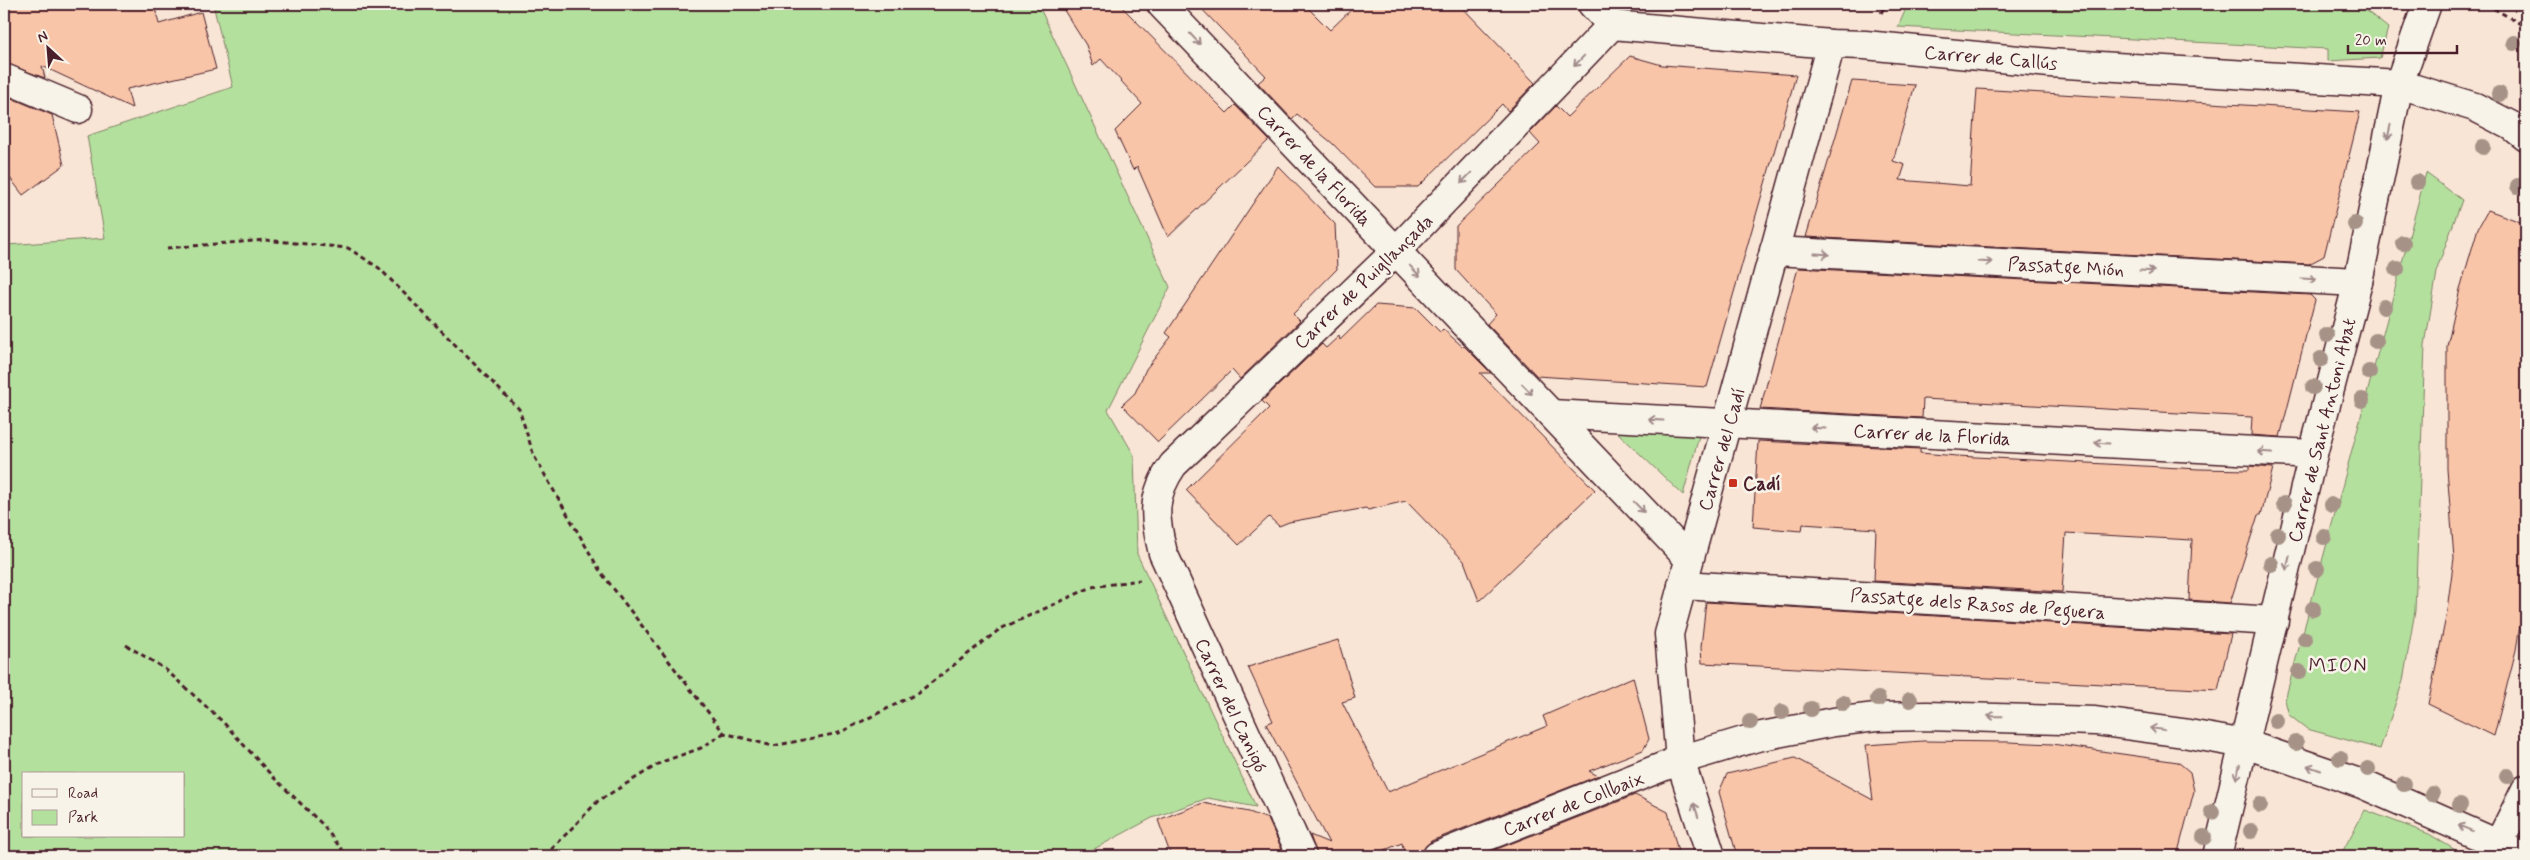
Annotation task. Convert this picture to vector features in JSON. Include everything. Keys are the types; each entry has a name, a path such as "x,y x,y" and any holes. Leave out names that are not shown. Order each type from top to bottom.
{"street":[{"name":"Carrer de la Florida","path":"1162,4 1689,559"},
{"path":"1592,4 1612,25"},
{"name":"Carrer de Sant Antoni Abat","path":"2217,856 2313,454 2358,282 2399,84 2427,4"},
{"name":"Carrer de Puigllançada","path":"1168,564 1156,526 1155,503 1160,483 1173,465 1396,251 1612,25"},
{"name":"Carrer de Callús","path":"1612,25 1831,44 1865,45 2050,63 2399,84 2475,107 2512,126 2526,137"},
{"name":"Carrer del Cadí","path":"1710,856 1680,760 1669,634 1831,44"},
{"path":"4,78 78,109"},
{"name":"Passatge Mión","path":"1774,251 2358,282"},
{"name":"Carrer de la Florida","path":"1551,414 2313,454"},
{"name":"Carrer del Canigó","path":"1168,564 1302,856"},
{"name":"Passatge dels Rasos de Peguera","path":"1682,585 2274,621"},
{"name":"Carrer de Collbaix","path":"1437,856 1680,760 1757,737 1834,722 1876,717 1927,716 2095,721 2182,732 2245,744 2362,784 2525,856"},
{"path":"2499,843 2526,789"}],"path":[{"path":"2486,4 2526,27"},
{"path":"167,248 264,240 311,244 348,248 379,268 519,409 534,456 600,571 677,676 724,733 773,746 839,733 918,693 1000,630 1092,587 1168,564"},
{"path":"126,645 165,668 223,722 273,777 322,824 347,856"},
{"path":"545,856 598,801 662,762 701,748 724,733"}],"green space":[{"path":"213,4 1038,4 1170,287 1108,410 1134,455 1137,554 1256,807 1208,798 1152,818 1081,856 4,856 4,247 7,245 105,238 87,136 233,87"},
{"path":"1908,4 2358,4 2388,28 2380,58 2328,61 2328,49 1898,27"},
{"path":"2426,173 2462,200 2438,266 2425,345 2415,611 2403,681 2380,749 2307,729 2289,715 2285,700"},
{"path":"1617,432 1699,436 1683,495"},
{"path":"2365,810 2429,834 2465,856 2340,856"}],"building":[{"path":"4,4 154,4 159,24 201,12 216,69 127,89 132,108 42,66 45,78 4,63"},
{"path":"1060,4 1119,4 1227,113 1235,105 1269,140 1168,237 1137,166 1133,170 1115,131 1142,104 1101,59 1093,66 1086,45"},
{"path":"1197,4 1304,4 1330,30 1357,4 1459,4 1535,83 1508,111 1502,104 1418,187 1375,187 1332,143 1297,114 1292,119 1258,83 1266,76"},
{"path":"1630,56 1662,65 1796,75 1707,387 1537,376 1487,324 1496,314 1456,270 1456,226 1540,144 1530,133 1556,106 1567,117"},
{"path":"1852,81 1915,85 1893,161 1905,165 1900,180 1970,186 1977,89 2360,112 2324,256 2309,264 1806,237"},
{"path":"4,95 52,115 64,165 23,195 4,170"},
{"path":"1278,166 1335,224 1337,269 1293,314 1300,321 1240,379 1232,370 1158,442 1122,405 1135,393 1146,369 1171,337 1166,333"},
{"path":"2488,210 2526,224 2526,588 2516,650 2494,736 2428,704 2446,617 2454,558 2447,469 2447,346 2460,289 2478,228"},
{"path":"1798,268 2310,295 2315,300 2280,437 2251,435 2252,417 1923,399 1922,418 1760,409"},
{"path":"1376,305 1416,308 1440,332 1443,329 1464,346 1491,373 1480,373 1595,490 1479,601 1464,561 1406,501 1368,510 1366,508 1289,522 1279,526 1269,517 1239,545 1186,490 1269,408 1262,401 1322,344 1326,348 1339,336 1340,340"},
{"path":"1758,441 1920,449 1920,453 1957,456 2199,469 2249,470 2249,466 2273,468 2261,515 2258,515 2230,603 2189,600 2192,540 2066,533 2062,592 1874,581 1876,529 1803,524 1802,531 1753,527"},
{"path":"1706,602 2231,634 2218,690 1702,663 1701,647"},
{"path":"1338,640 1355,698 1342,702 1388,792 1547,726 1543,716 1633,677 1649,739 1643,750 1589,771 1598,776 1431,841 1425,847 1422,856 1405,856 1402,843 1370,856 1317,856 1310,835 1329,843 1266,724 1273,721 1248,667"},
{"path":"1923,741 2052,744 2178,762 2190,772 2194,791 2177,856 1737,856 1719,792 1727,774 1795,758 1873,800 1866,745"},
{"path":"1635,795 1668,812 1679,856 1479,856"},
{"path":"1203,803 1249,812 1268,819 1285,856 1171,856 1158,820"}],"place":[{"name":"Cadí","path":"1733,483"}],"district":[{"name":"MION","path":"2338,665"}]}
